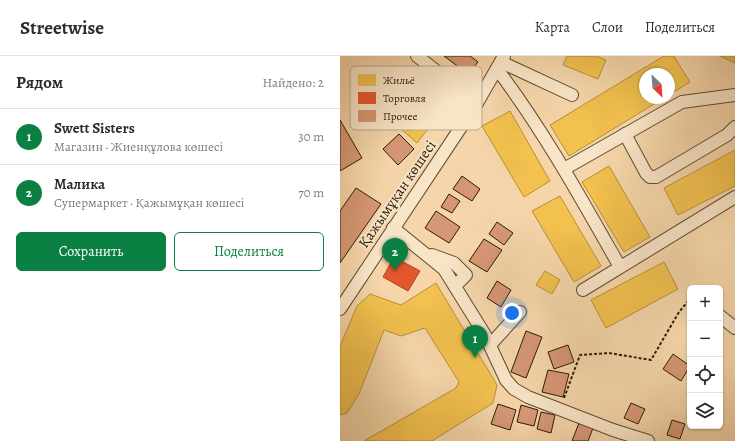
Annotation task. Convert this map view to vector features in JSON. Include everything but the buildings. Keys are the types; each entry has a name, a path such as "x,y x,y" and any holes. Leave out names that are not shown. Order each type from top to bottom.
{"street":[{"path":"417,56 430,66"},
{"path":"501,62 572,95"},
{"path":"501,62 515,92 564,170 620,267"},
{"name":"Қажымұқан көшесі","path":"482,94 501,62"},
{"path":"564,170 682,102 735,95"},
{"path":"625,134 646,173 650,177 656,177 727,134 735,127"},
{"name":"Қажымұқан көшесі","path":"340,309 459,130"},
{"path":"582,290 735,197"},
{"path":"393,228 444,269 456,286 490,345 506,380 514,390 560,410 648,441"},
{"path":"490,345 520,312"},
{"path":"723,318 735,328"}],"path":[{"path":"560,410 580,355 609,353 650,360 678,312 687,302"}],"place":[{"name":"Малика","path":"395,271"},
{"name":"Swett Sisters","path":"475,358"}]}
